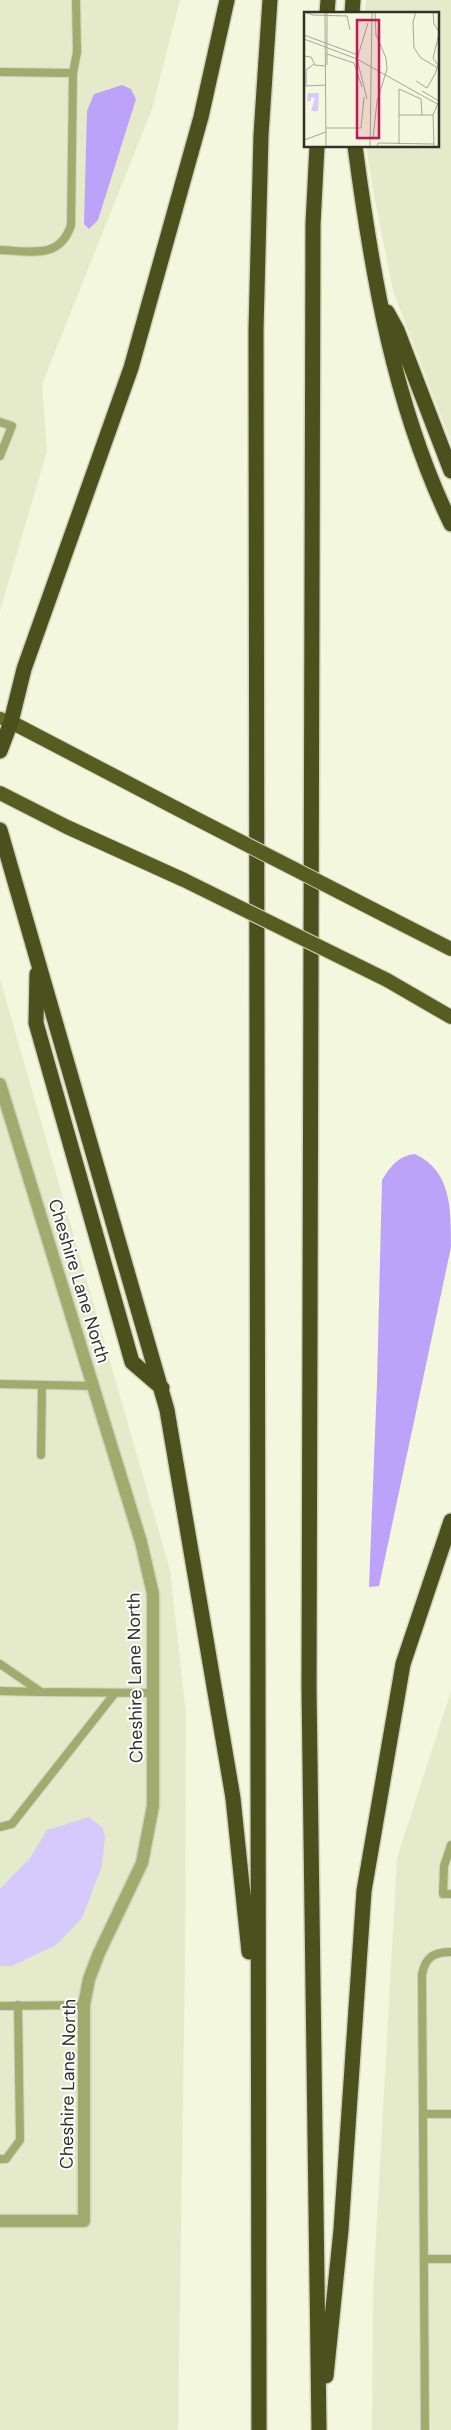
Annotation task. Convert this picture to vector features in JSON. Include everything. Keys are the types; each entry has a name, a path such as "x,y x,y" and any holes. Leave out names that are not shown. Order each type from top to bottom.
{"highway":[{"path":"0,751 5,720 131,368 201,117 226,0"},
{"path":"259,2430 256,330 261,135 270,0"},
{"path":"318,148 313,224 309,1688 320,2430"},
{"path":"355,148 380,300 396,377 441,503 451,524"},
{"path":"380,300 397,330 451,471"},
{"path":"5,720 451,949"},
{"path":"0,793 67,827 184,880 387,980 451,1017"},
{"path":"0,830 162,1388 233,1798 258,2033"},
{"path":"38,960 36,1023 132,1362 162,1388"},
{"path":"320,2430 341,2230 364,1891 403,1664 451,1521"}],"street":[{"name":"Cheshire Lane North","path":"0,1087 141,1542 153,1594 154,1693 153,1806 142,1863 99,1953 89,1979 84,2005 84,2221 0,2221"}],"lane":[{"path":"0,250 45,251 55,248 63,243 71,225 73,73 77,52 76,0"},
{"path":"0,72 73,73"},
{"path":"0,422 12,426 0,456"},
{"path":"0,1384 93,1386"},
{"path":"42,1386 42,1455"},
{"path":"0,1664 41,1692"},
{"path":"0,1691 154,1693"},
{"path":"0,1827 12,1824 115,1693"},
{"path":"451,1845 444,1866 443,1894 451,1894"},
{"path":"425,2430 424,1966 430,1956 438,1952 451,1952"},
{"path":"0,2006 84,2005"},
{"path":"0,2159 6,2159 20,2140 18,2006"},
{"path":"423,2114 451,2114"},
{"path":"424,2259 451,2259"}],"shaded area":[{"path":"0,0 180,0 152,109 42,384 47,451 0,611"},
{"path":"366,0 451,0 451,442 393,291 366,148 438,148 438,12 365,12"},
{"path":"122,85 131,89 136,99 98,220 89,229 84,224 87,111 94,94"},
{"path":"0,979 170,1570 186,1714 185,1961 178,2430 0,2430"},
{"path":"415,1154 427,1161 436,1170 447,1192 451,1247 379,1586 369,1587 382,1180 399,1159"},
{"path":"451,1691 451,2430 372,2430 373,2293 397,1858"},
{"path":"89,1817 103,1828 105,1837 102,1866 82,1918 56,1945 12,1966 0,1966 0,1889 30,1858 47,1830"}]}
